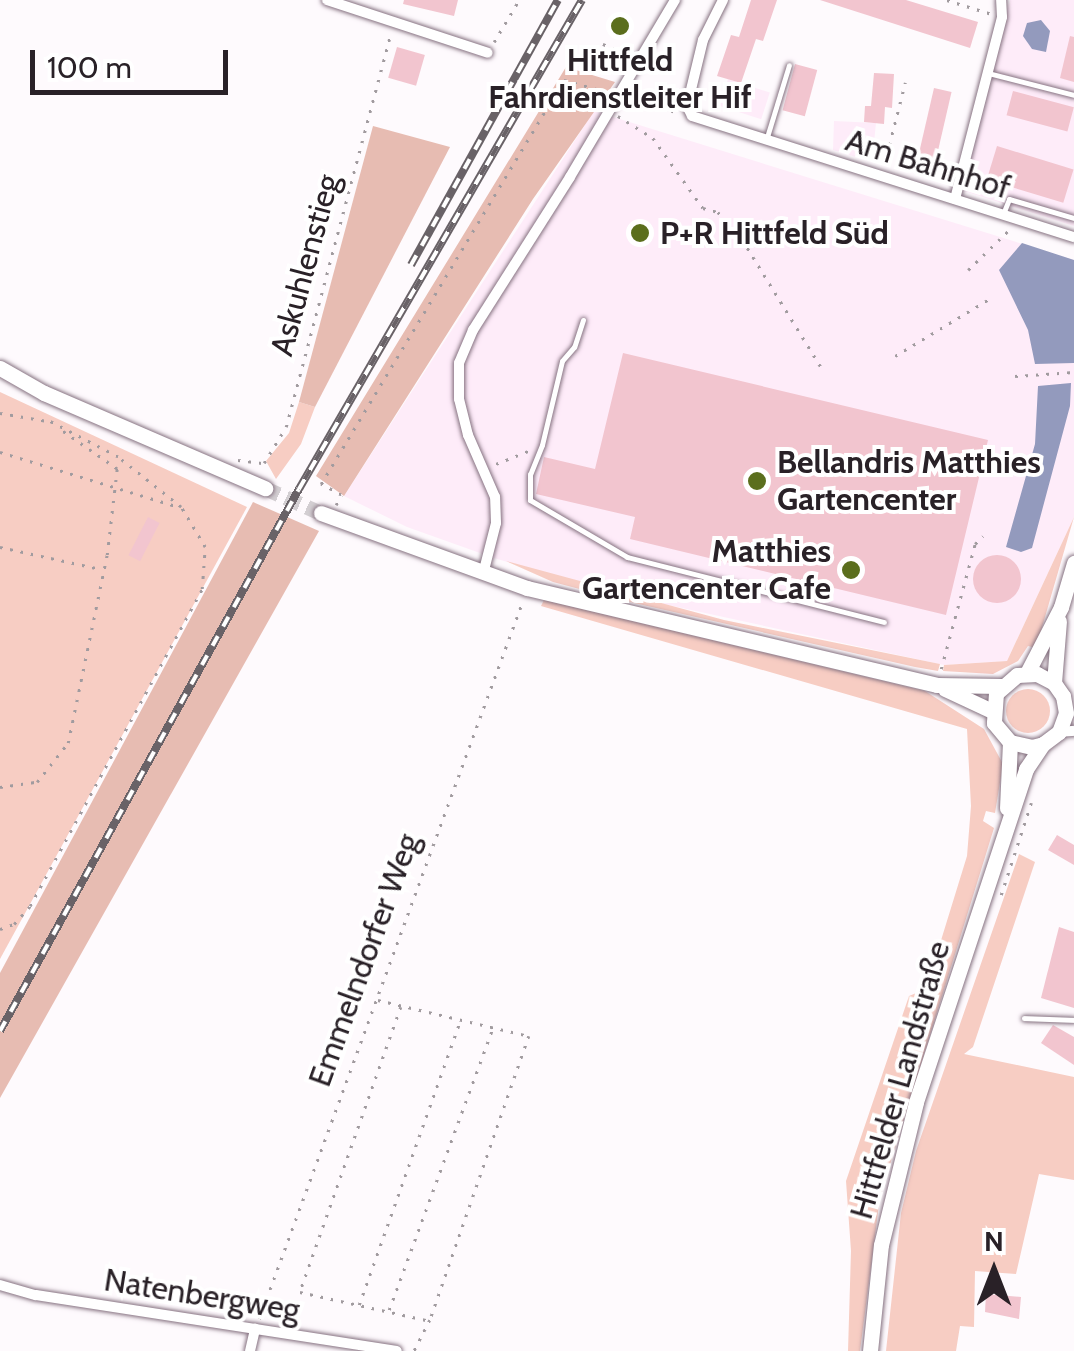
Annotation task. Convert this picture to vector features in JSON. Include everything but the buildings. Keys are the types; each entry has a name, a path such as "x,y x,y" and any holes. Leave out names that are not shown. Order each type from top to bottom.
{"main road":[{"path":"0,368 44,393 265,488"},
{"path":"328,510 483,574 527,588 937,685 992,711"},
{"path":"937,685 1001,686 1027,673 1061,607 1074,563"},
{"path":"1027,673 1054,683 1061,607"},
{"name":"Hittfelder Landstraße","path":"870,1351 881,1246 895,1173 1026,769 1043,744 1066,732 1070,706 1054,683"},
{"path":"1001,686 992,711 1000,734 1020,746 1043,744"},
{"name":"Hittfelder Landstraße","path":"1005,828 1010,742"}],"street":[{"path":"327,0 488,53"},
{"path":"483,574 496,523 495,497 468,435 459,399 460,362 473,330 675,0"},
{"path":"692,116 688,106 703,40 722,0"},
{"path":"955,199 1002,17 1001,0"},
{"name":"Am Bahnhof","path":"692,116 1074,236"},
{"name":"Natenbergweg","path":"0,1285 397,1351"},
{"path":"250,1351 255,1329"}],"lane":[{"path":"767,140 789,65"},
{"path":"988,73 1074,95"},
{"path":"1003,214 1009,199 1074,218"},
{"path":"583,320 574,347 562,361 542,445 530,474 530,500 627,557 884,622"},
{"path":"1024,1018 1074,1020"}],"path":[{"path":"488,53 519,0"},
{"path":"947,0 1002,17"},
{"name":"Askuhlenstieg","path":"209,464 221,460 264,463 286,427 394,21"},
{"path":"603,44 640,60"},
{"path":"328,510 341,496 322,484 564,80 692,116"},
{"path":"881,176 905,83"},
{"path":"618,116 653,138 704,208 718,212 742,239 824,370"},
{"path":"968,270 1020,220"},
{"path":"895,356 989,299"},
{"path":"1016,376 1074,372"},
{"path":"0,414 48,422 118,456 181,507 205,547 202,590 30,906 14,924 0,929"},
{"path":"0,787 37,782 68,743 104,570 115,487 117,469 48,422"},
{"path":"485,469 542,445"},
{"path":"0,452 181,507"},
{"path":"937,685 976,544 983,536"},
{"path":"0,547 104,570"},
{"name":"Emmelndorfer Weg","path":"255,1329 527,588"},
{"path":"1000,896 1035,788"},
{"path":"376,1000 529,1036 430,1320 414,1351"},
{"path":"402,1006 300,1292 430,1320"},
{"path":"359,1305 461,1020"},
{"path":"389,1312 492,1027"}],"shaded area":[{"path":"1010,0 1074,0 1074,226 958,189"},
{"path":"566,67 615,82 533,199 344,496 316,476"},
{"path":"728,79 770,93 761,119 719,106"},
{"path":"594,111 1074,260 1074,517 1007,661 944,665 622,595 494,558 407,527 344,496"},
{"path":"834,121 876,123 872,162 833,150"},
{"path":"373,126 450,147 315,407 299,402"},
{"path":"0,392 247,507 0,959"},
{"path":"299,402 315,407 301,444 276,479 266,461 289,433"},
{"path":"253,502 319,531 0,1098 0,973"},
{"path":"1074,517 1036,648 1028,646 1018,661 993,674 943,671 944,665 1007,661"},
{"path":"506,561 724,620 940,664 938,671 915,667 621,600 553,582"},
{"path":"544,600 925,691 984,729 1003,764 995,813 986,811 983,821 994,828 880,1197 860,1351 848,1351 851,1251 846,1181 909,996 926,989 967,856 971,806 967,729 541,606"},
{"path":"1028,689 1044,695 1050,711 1044,727 1028,733 1012,727 1006,711 1012,695"},
{"path":"1019,854 1035,862 973,1047 964,1054 1074,1077 1074,1180 1039,1174 1016,1274 975,1271 974,1327 960,1326 956,1351 886,1351 901,1213 916,1151"}],"water":[{"path":"1041,20 1050,31 1046,52 1032,49 1023,36 1027,23"},
{"path":"1022,243 1074,260 1074,363 1035,364 1028,330 999,270"},
{"path":"1071,383 1070,406 1032,548 1021,552 1006,547 1035,444 1038,386"}],"tunnel":[{"path":"265,488 321,513"}],"railway":[{"path":"411,265 558,0"},
{"path":"0,1031 299,489 582,0"}],"place":[{"name":"Hittfeld Fahrdienstleiter Hif","path":"620,26"},
{"name":"P+R Hittfeld Süd","path":"640,233"},
{"name":"Bellandris Matthies Gartencenter","path":"757,481"},
{"name":"Matthies Gartencenter Cafe","path":"851,570"}]}
